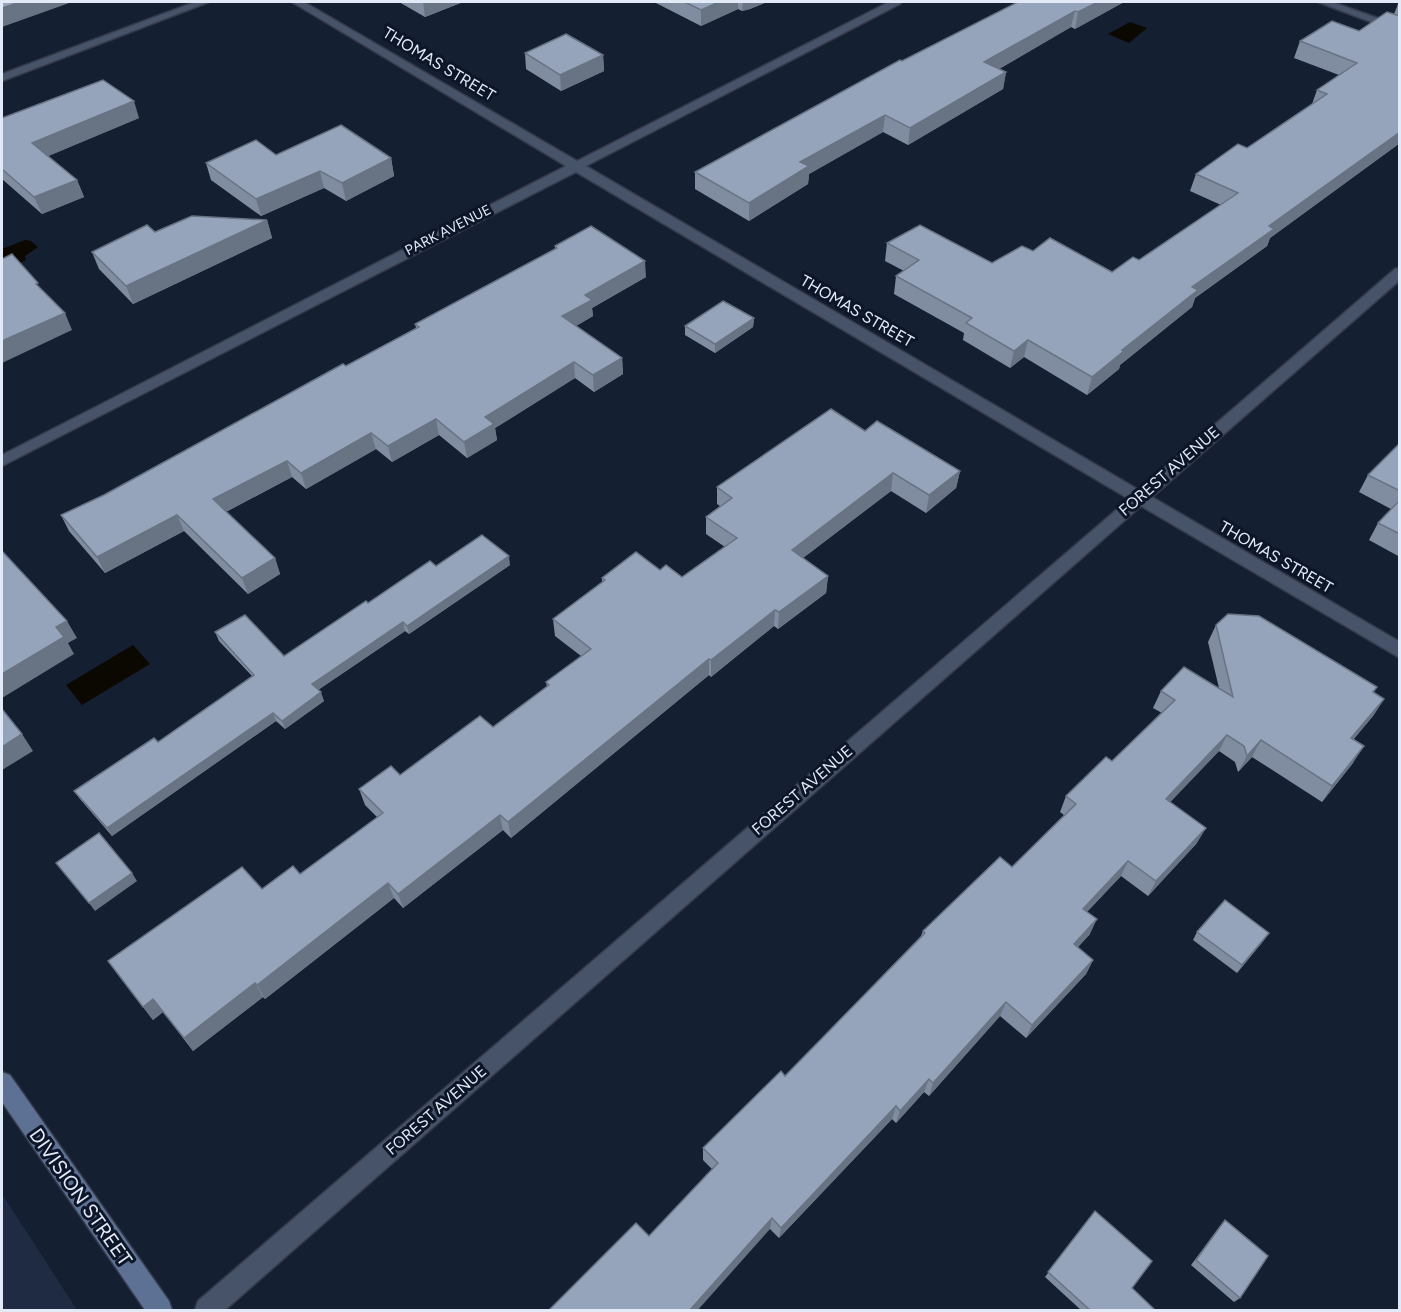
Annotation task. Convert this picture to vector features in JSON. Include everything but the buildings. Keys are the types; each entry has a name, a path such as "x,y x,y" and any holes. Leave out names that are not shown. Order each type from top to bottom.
{"street":[{"path":"2,78 204,2"},
{"name":"THOMAS STREET","path":"297,2 1400,651"},
{"name":"PARK AVENUE","path":"2,461 574,165 896,2"},
{"path":"1323,2 1400,30"},
{"name":"FOREST AVENUE","path":"207,1311 1138,497 1400,272"},
{"name":"DIVISION STREET","path":"2,1083 160,1311"}],"shaded area":[{"path":"1130,22 1147,28 1129,43 1108,34"},
{"path":"25,240 31,241 38,247 25,256 26,260 16,265 2,266 2,249"},
{"path":"133,645 150,664 82,705 66,685"},
{"path":"2,1194 77,1310 2,1310"}]}
